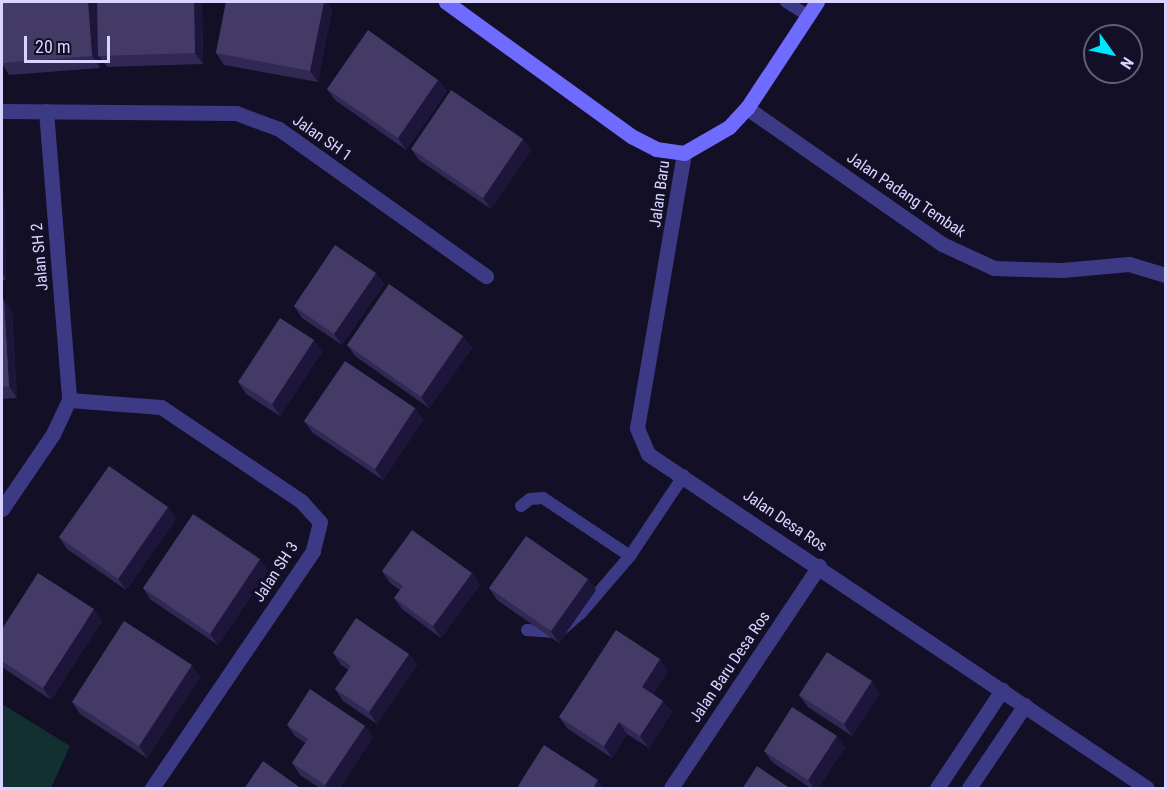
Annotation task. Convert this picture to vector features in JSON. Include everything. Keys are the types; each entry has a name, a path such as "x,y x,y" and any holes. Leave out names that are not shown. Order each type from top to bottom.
{"street":[{"name":"Jalan Baru","path":"650,335 672,238 684,153 729,127 747,108 817,2"},
{"path":"456,4 631,136 656,149 684,153"},
{"name":"Jalan Padang Tembak","path":"747,108 942,244 994,268 1062,270 1129,264 1166,275"},
{"name":"Jalan SH 1","path":"2,111 236,113 268,125 486,276"},
{"name":"Jalan SH 2","path":"46,111 69,400"},
{"name":"Jalan Desa Ros","path":"650,335 638,435 648,454 684,475 1147,789"},
{"path":"2,510 53,434 69,400"},
{"name":"Jalan SH 3","path":"69,400 161,407 301,501 320,522 313,551 152,789"},
{"name":"Jalan Baru Desa Ros","path":"671,789 819,566"},
{"path":"937,789 1002,690"},
{"path":"969,789 1025,705"}],"lane":[{"path":"786,2 807,15"},
{"path":"527,630 559,632 630,556 684,475"},
{"path":"521,506 530,500 543,498 630,556"}],"green space":[{"path":"2,704 70,746 51,788 2,788"}],"building":[{"path":"2,2 88,2 92,56 2,63"},
{"path":"97,2 194,2 195,53 98,56"},
{"path":"226,2 324,2 310,71 216,53"},
{"path":"368,30 438,80 398,138 327,89"},
{"path":"451,90 523,139 483,198 411,149"},
{"path":"335,245 376,273 334,334 294,306"},
{"path":"389,284 463,336 421,397 347,345"},
{"path":"2,300 4,300 9,386 2,387"},
{"path":"280,318 314,340 272,404 238,382"},
{"path":"345,361 415,408 375,469 304,421"},
{"path":"109,466 168,507 118,579 59,537"},
{"path":"193,514 260,559 210,634 143,588"},
{"path":"412,530 472,573 433,626 394,598 403,586 382,571"},
{"path":"526,536 588,579 551,631 489,588"},
{"path":"38,573 94,609 43,688 2,661 2,629"},
{"path":"356,618 409,654 369,712 335,689 351,666 333,653"},
{"path":"124,621 192,665 139,746 72,702"},
{"path":"616,630 660,659 642,687 663,701 640,736 619,722 604,746 559,717"},
{"path":"827,652 872,681 844,724 799,695"},
{"path":"310,689 365,726 325,785 292,763 308,739 287,725"},
{"path":"792,707 837,736 808,780 764,751"},
{"path":"544,745 598,780 593,789 522,789 518,786"},
{"path":"263,761 302,789 244,789"},
{"path":"757,766 791,789 742,789"}]}
